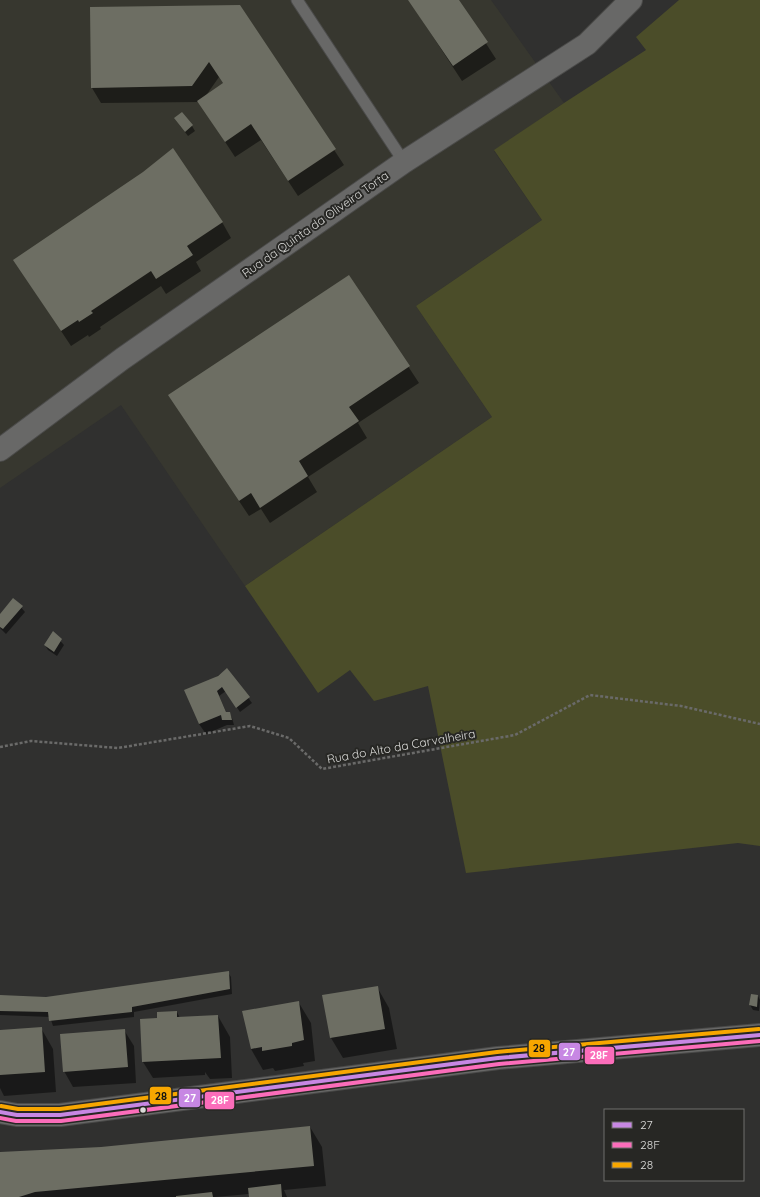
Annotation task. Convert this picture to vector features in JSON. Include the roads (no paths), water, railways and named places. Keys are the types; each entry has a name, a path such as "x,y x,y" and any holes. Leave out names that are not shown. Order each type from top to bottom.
{"street":[{"name":"Rua da Quinta da Oliveira Torta","path":"0,450 122,359 404,162 587,44 631,0"},
{"path":"0,1112 17,1116 60,1115 498,1058 760,1035"}],"lane":[{"path":"297,0 404,162"}]}
